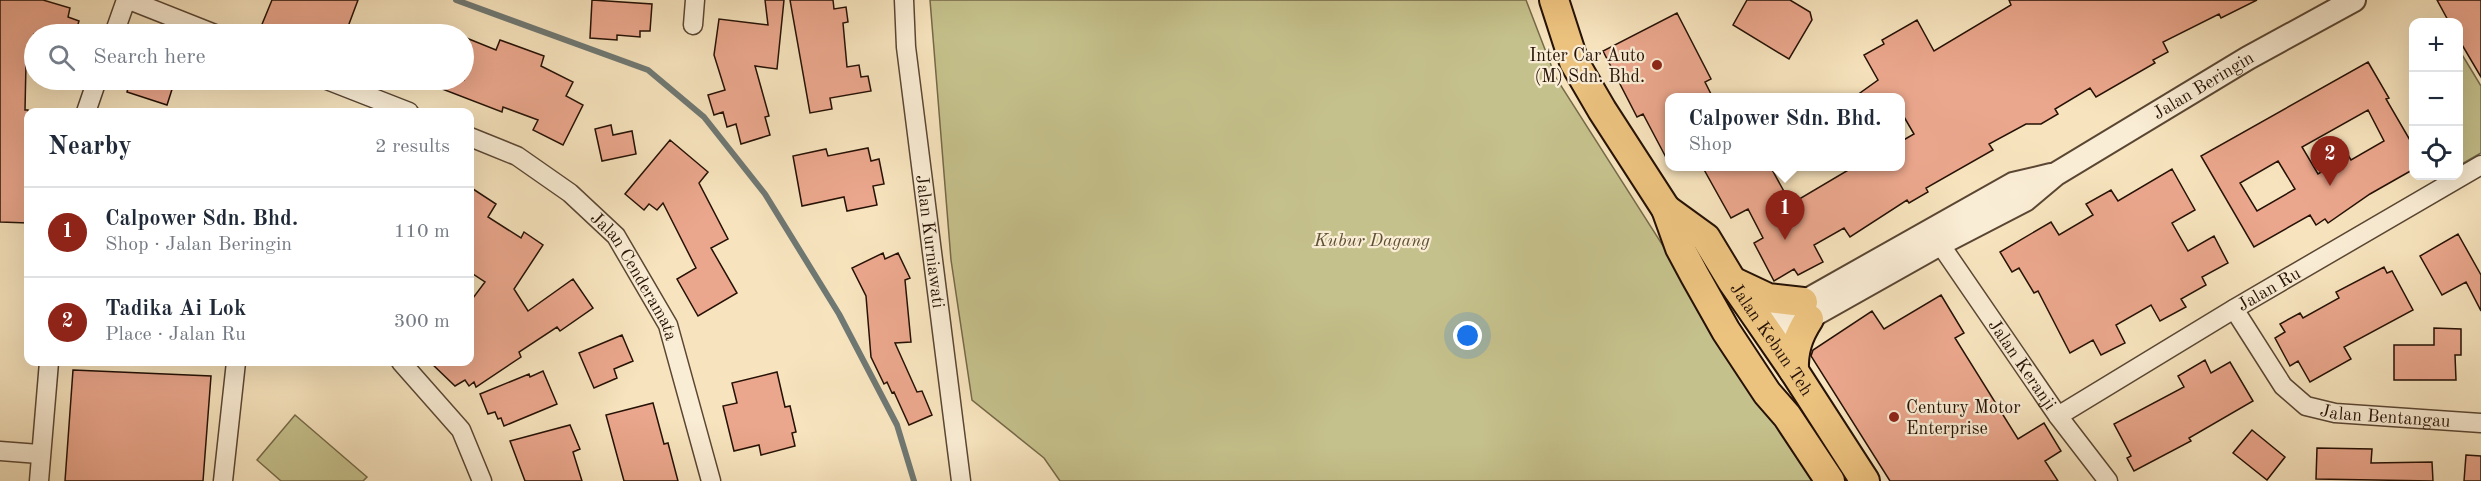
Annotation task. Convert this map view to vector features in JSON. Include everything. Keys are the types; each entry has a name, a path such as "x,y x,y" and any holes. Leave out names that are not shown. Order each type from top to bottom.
{"main road":[{"name":"Jalan Kebun Teh","path":"1554,0 1574,62 1666,209 1680,248 1715,310 1767,393 1787,416 1830,481"},
{"name":"Jalan Kebun Teh","path":"1666,209 1706,238 1764,334 1794,371 1865,481"},
{"path":"1732,281 1768,298 1806,311 1795,348 1794,371"},
{"path":"1715,310 1741,331 1764,334 1769,375 1787,416"}],"street":[{"path":"118,24 127,0 189,24"},
{"path":"693,25 695,0"},
{"name":"Jalan Kurniawati","path":"904,0 906,47 961,481"},
{"name":"Jalan Beringin","path":"1764,334 2025,200 2056,174 2248,58 2354,0"},
{"path":"88,108 94,90"},
{"path":"353,90 399,108"},
{"name":"Jalan Cenderamata","path":"474,139 517,156 570,193 616,236 668,325 711,481"},
{"name":"Jalan Ru","path":"2058,416 2234,309 2481,165"},
{"name":"Jalan Beringin","path":"1806,311 2013,184 2056,174"},
{"name":"Jalan Keranji","path":"1940,244 2058,416 2108,481"},
{"name":"Jalan Bentangau","path":"2234,309 2283,386 2306,406 2320,411 2355,415 2481,423"},
{"path":"39,481 39,454 49,366"},
{"path":"223,481 236,366"},
{"path":"405,366 461,430 482,481"},
{"path":"0,452 39,454"}],"green space":[{"name":"Kubur Dagang","path":"930,0 1526,0 1556,78 1813,481 1060,481 1044,458 972,400 951,260"},
{"path":"2463,56 2481,86 2481,153 2463,163"},
{"path":"295,415 367,477 363,481 281,481 257,460"}],"building":[{"path":"0,0 43,0 70,8 68,17 79,21 78,24 24,24 24,223 0,222"},
{"path":"272,0 358,0 349,24 262,24"},
{"path":"592,0 652,4 650,31 640,31 640,37 617,35 617,40 590,38"},
{"path":"765,0 784,0 777,69 755,66 769,116 765,117 770,135 741,144 736,124 727,127 723,112 714,115 708,95 725,90 714,55 719,19 768,25"},
{"path":"790,0 833,0 834,9 846,7 848,22 843,23 847,67 859,65 861,77 868,76 871,91 830,98 832,109 810,113"},
{"path":"1747,0 1790,0 1810,12 1812,20 1789,59 1733,25"},
{"path":"2009,0 2257,0 2221,18 2219,14 2163,42 2168,52 2153,60 2155,63 2096,97 2090,88 2055,109 2058,114 2041,124 2026,124 1989,144 1993,150 1926,188 1928,192 1909,203 1907,200 1850,237 1844,228 1814,245 1823,262 1798,275 1794,269 1774,281 1754,243 1763,238 1748,209 1731,218 1705,171 1773,171 1791,204 1847,171 1905,171 1905,139 1914,134 1905,119 1905,93 1860,93 1878,80 1864,55 1884,44 1882,40 1917,20 1934,51 2011,5"},
{"path":"2437,0 2481,0 2481,77 2463,46 2463,18 2447,18"},
{"name":"Inter Car Auto (M) Sdn. Bhd.","path":"1677,13 1711,79 1705,82 1710,93 1665,93 1665,156 1643,114 1637,117 1603,51"},
{"path":"500,40 544,56 541,66 573,82 566,96 583,105 563,145 533,130 538,120 503,107 502,112 445,90 474,90 474,41 496,50"},
{"path":"2368,62 2409,138 2409,172 2370,194 2328,223 2325,219 2316,225 2310,215 2254,247 2201,156","holes":["2368,110 2384,141 2351,160 2348,155 2318,174 2302,147","2278,161 2295,189 2257,211 2240,183"]},
{"path":"128,90 172,90 167,105 127,92"},
{"path":"611,125 613,135 632,131 636,154 602,161 595,129"},
{"path":"670,140 708,172 699,183 728,239 711,248 737,293 698,316 677,279 696,268 663,203 657,210 649,204 644,210 625,194"},
{"path":"868,148 871,161 879,159 884,184 873,186 877,205 847,211 844,197 802,206 793,156 826,149 828,156"},
{"path":"2172,169 2195,210 2172,223 2188,251 2214,236 2228,263 2202,277 2206,285 2181,299 2186,307 2160,321 2151,305 2116,325 2125,343 2101,355 2093,340 2070,353 2038,291 2034,293 2019,268 2012,272 2000,252 2051,222 2059,235 2093,215 2086,204 2111,190 2118,201"},
{"path":"474,190 496,204 488,217 521,238 524,232 543,245 514,289 528,311 573,279 593,308 560,331 557,327 519,352 521,357 476,387 474,382 469,386 465,380 455,386 434,366 474,366 474,297 485,282 474,275"},
{"path":"2458,234 2481,275 2481,311 2466,282 2442,295 2420,256"},
{"path":"883,253 885,259 898,253 910,278 905,280 911,342 895,343 917,392 922,391 932,415 909,425 894,392 892,393 887,382 884,384 871,357 866,296 852,268"},
{"path":"2384,267 2387,273 2392,271 2413,310 2344,347 2351,359 2310,382 2298,361 2290,366 2275,338 2285,332 2280,324 2300,313 2303,318 2339,298 2336,292"},
{"path":"1941,295 1964,333 1955,338 2018,439 2044,423 2061,451 2045,461 2058,481 1890,481 1811,356 1813,350 1872,311 1884,329"},
{"path":"2434,328 2461,329 2461,355 2455,355 2456,380 2394,380 2394,345 2434,345"},
{"path":"622,335 633,361 614,369 617,378 594,388 579,353"},
{"path":"2205,360 2211,373 2230,362 2253,401 2189,438 2191,441 2134,471 2127,458 2131,456 2114,424 2184,387 2178,376"},
{"path":"73,370 211,376 203,481 65,481"},
{"path":"543,371 557,404 504,426 501,418 498,419 495,412 488,414 480,394 529,374 530,377"},
{"path":"777,372 785,407 790,406 796,432 792,433 795,446 761,455 759,445 734,451 723,406 737,403 732,383"},
{"path":"653,403 664,444 668,443 678,481 624,481 606,415"},
{"path":"570,425 580,449 573,452 582,481 525,481 510,441"},
{"path":"2252,430 2285,457 2267,480 2233,453"},
{"path":"2317,448 2372,449 2371,463 2432,462 2433,481 2316,479"},
{"path":"2466,455 2481,456 2481,481 2464,481"}],"waterway":[{"path":"456,0 648,70 704,117 765,194 839,314 897,425 914,481"}],"place":[{"name":"Inter Car Auto (M) Sdn. Bhd.","path":"1657,65"},
{"name":"Tadika Ai Lok","path":"2330,186"},
{"name":"Calpower Sdn. Bhd.","path":"1785,240"},
{"name":"Century Motor Enterprise","path":"1894,417"}]}
